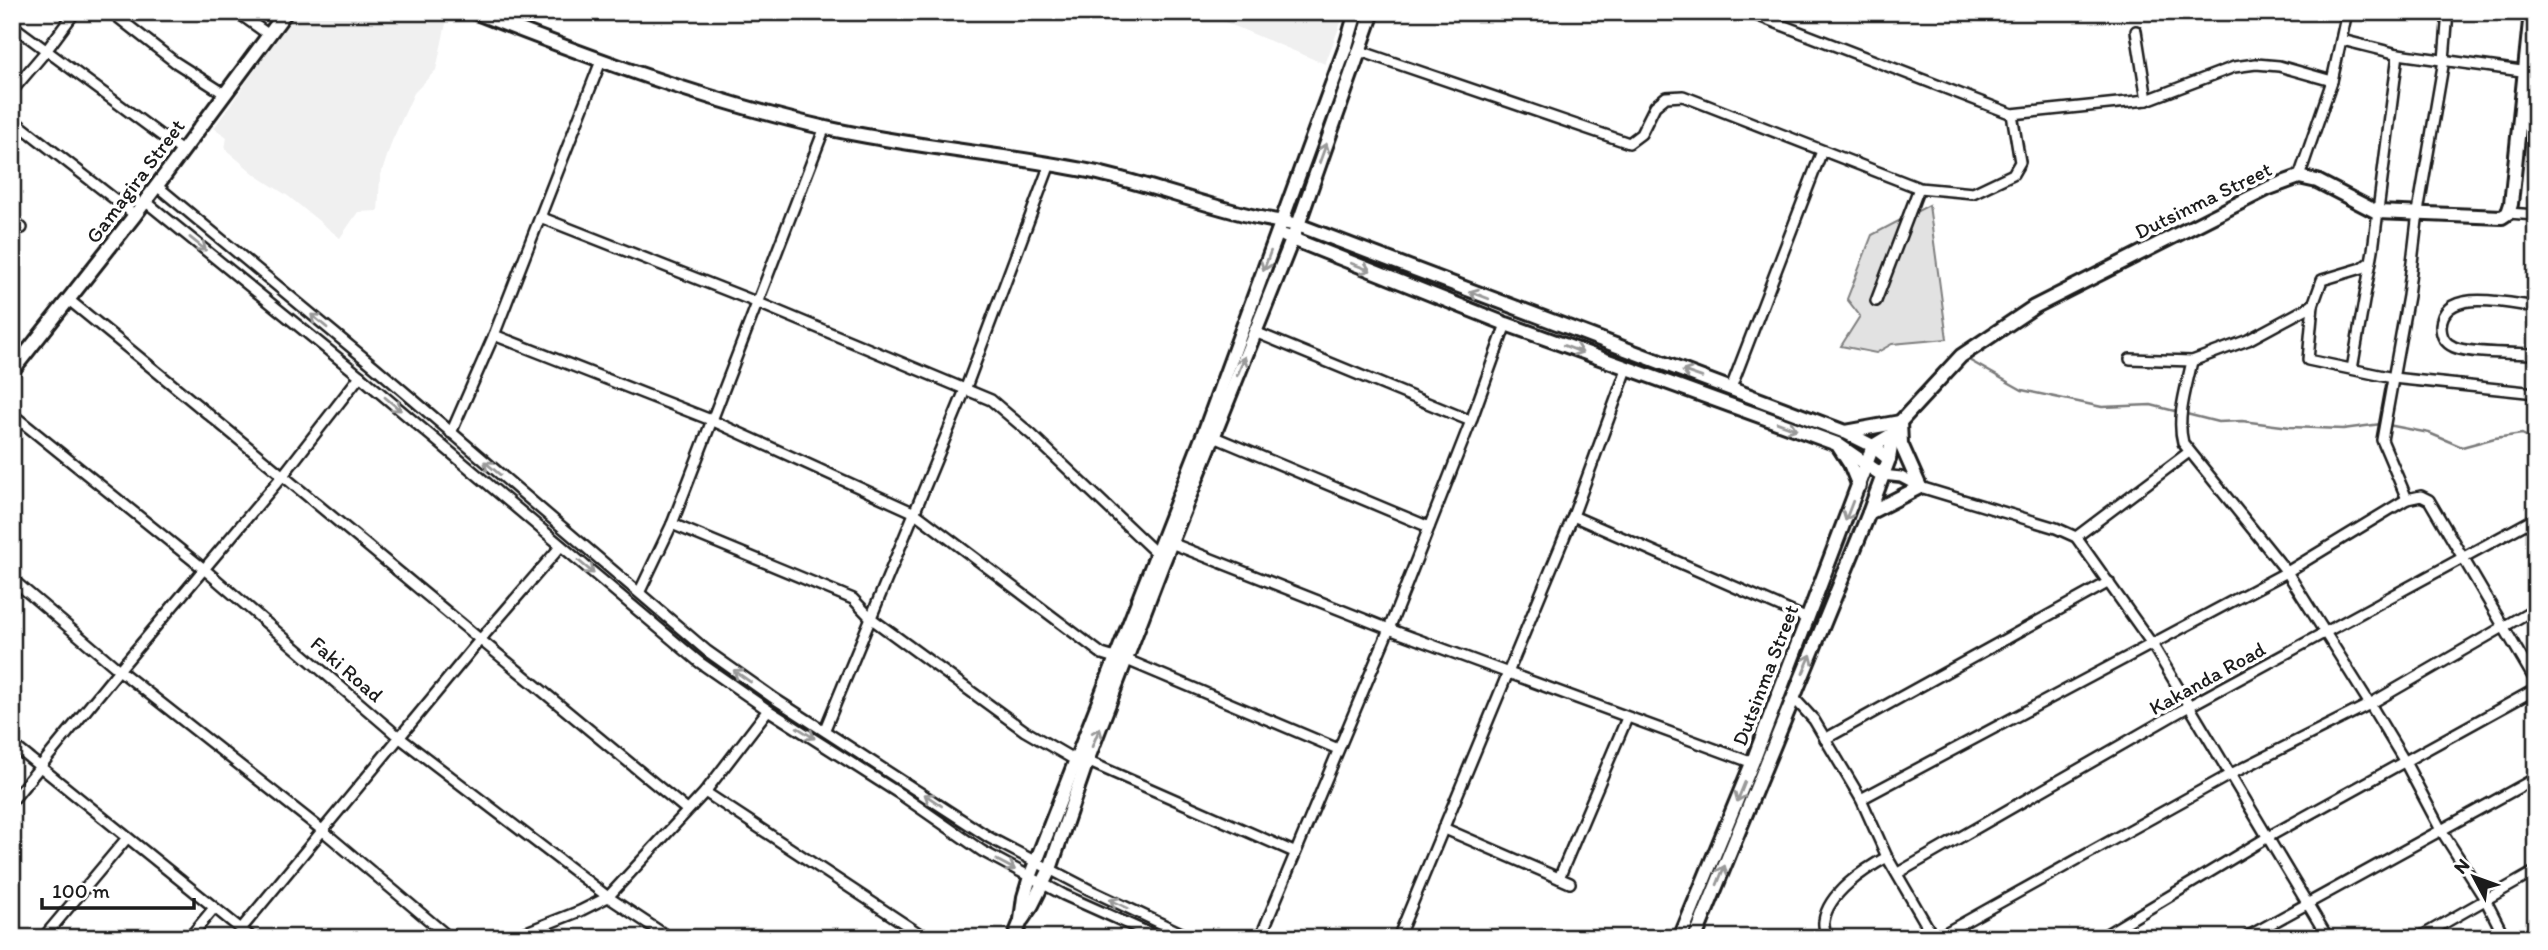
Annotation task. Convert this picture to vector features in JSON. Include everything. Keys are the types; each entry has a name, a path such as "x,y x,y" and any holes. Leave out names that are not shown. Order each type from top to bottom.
{"street":[{"path":"12,91 75,12"},
{"path":"111,12 176,62 225,94"},
{"path":"237,12 269,35"},
{"name":"Gamagira Street","path":"12,371 135,215 286,12"},
{"path":"474,12 601,61 711,96 825,127 916,145 1050,164 1131,182 1255,216 1280,226 1298,225 1845,432 1872,446 1889,459 1901,477"},
{"path":"1121,659 1156,553 1204,433 1346,46 1356,12"},
{"path":"1021,920 1030,877 1171,543 1298,225 1373,12"},
{"path":"1748,12 2012,114 2147,100 2234,67 2256,64 2279,66 2332,81"},
{"path":"2299,177 2332,81 2346,12"},
{"path":"2407,499 2382,440 2408,296 2418,212 2444,60 2448,12"},
{"path":"2531,12 2530,73 2508,213 2536,215"},
{"path":"12,25 182,151"},
{"path":"2136,31 2147,100"},
{"path":"2342,40 2398,54 2530,73"},
{"path":"1360,51 1629,143 1641,134 1656,106 1666,97 1683,96 1919,188 1973,193 2013,174 2020,162 2012,114"},
{"path":"2352,369 2371,261 2398,54"},
{"path":"451,433 494,335 601,61"},
{"path":"12,118 135,215"},
{"path":"640,592 672,524 825,127"},
{"path":"1731,388 1822,151"},
{"path":"825,729 965,390 1050,164"},
{"name":"Dutsinma Street","path":"1695,938 1869,513 1889,459 1893,434 1900,422 1961,356 2034,307 2258,193 2299,177 2317,181 2377,212 2502,216 2508,213"},
{"path":"156,186 707,651 775,699 989,838 1192,938"},
{"path":"1876,301 1919,188"},
{"path":"145,201 360,376 699,662 982,851 1044,884 1160,938"},
{"path":"540,217 756,302 991,400 1032,435 1156,553"},
{"path":"12,221 22,228"},
{"path":"1280,226 1291,240 1506,324 1837,444 1882,475 1901,477 1920,487 2056,528 2076,537 2152,643 2191,705 2328,938"},
{"path":"2371,261 2362,268 2322,281 2312,305 2308,360 2393,378 2536,393"},
{"path":"69,300 284,474 478,640 687,810"},
{"path":"2536,307 2466,300 2454,304 2441,321 2441,335 2446,342 2458,349 2536,354"},
{"path":"2130,359 2192,361 2248,340 2312,305"},
{"path":"1260,938 1390,629 1506,324"},
{"path":"1255,332 1471,421"},
{"path":"494,335 711,420 915,513 1102,654 1121,659 1338,749"},
{"path":"2192,361 2180,432 2189,452 2287,572 2405,762 2441,830 2485,899 2505,938"},
{"path":"1398,938 1573,516 1627,369"},
{"path":"12,802 284,474 360,376"},
{"name":"Faki Road","path":"12,414 204,569 400,738 608,897 670,938"},
{"path":"1845,432 1900,422 1901,444 1920,487"},
{"name":"Dutsinma Street","path":"1680,938 1753,763 1872,446 1893,434"},
{"path":"1212,436 1429,527"},
{"path":"1837,444 1850,464 1859,486"},
{"path":"2076,537 2189,452"},
{"path":"1869,513 1920,487"},
{"path":"509,502 519,490"},
{"path":"1861,799 2287,572 2407,499 2421,496 2429,500 2536,682"},
{"path":"1573,516 1808,619"},
{"name":"Kakanda Road","path":"1898,873 2191,705 2536,518"},
{"path":"672,524 853,599 872,619 1025,730 1081,760 1294,852"},
{"path":"1171,543 1390,629 1753,763"},
{"path":"241,929 478,640 561,546"},
{"path":"12,579 119,670 322,830 450,938"},
{"path":"1825,739 2109,582"},
{"path":"1793,697 1814,720 1861,799 1887,857 1935,938 2231,774 2370,704 2536,608"},
{"path":"2100,938 2269,837 2536,689"},
{"path":"511,938 608,897 705,792 768,710"},
{"path":"1559,878 1627,718"},
{"path":"12,744 252,938"},
{"path":"1014,938 1021,920 1044,884 1050,869 1081,760"},
{"path":"2245,938 2536,778"},
{"path":"705,792 926,938"},
{"path":"1443,828 1570,883"},
{"path":"43,938 127,838"},
{"path":"1826,938 1824,920 1838,893 1862,871 1887,857"},
{"path":"2418,938 2536,870"},
{"path":"189,938 214,908"}],"shaded area":[{"path":"296,12 448,14 436,70 414,93 392,141 380,178 378,211 358,212 340,238 225,149 227,137 214,128"},
{"path":"1201,12 1345,12 1325,64"},
{"path":"1929,205 1947,339 1892,344 1876,353 1841,346 1860,316 1847,299 1872,235"}],"waterway":[{"path":"1967,359 2022,390 2102,407 2151,405 2218,422 2242,421 2290,427 2343,429 2381,424"},
{"path":"2388,425 2429,433 2462,447 2522,434 2536,441"}]}
